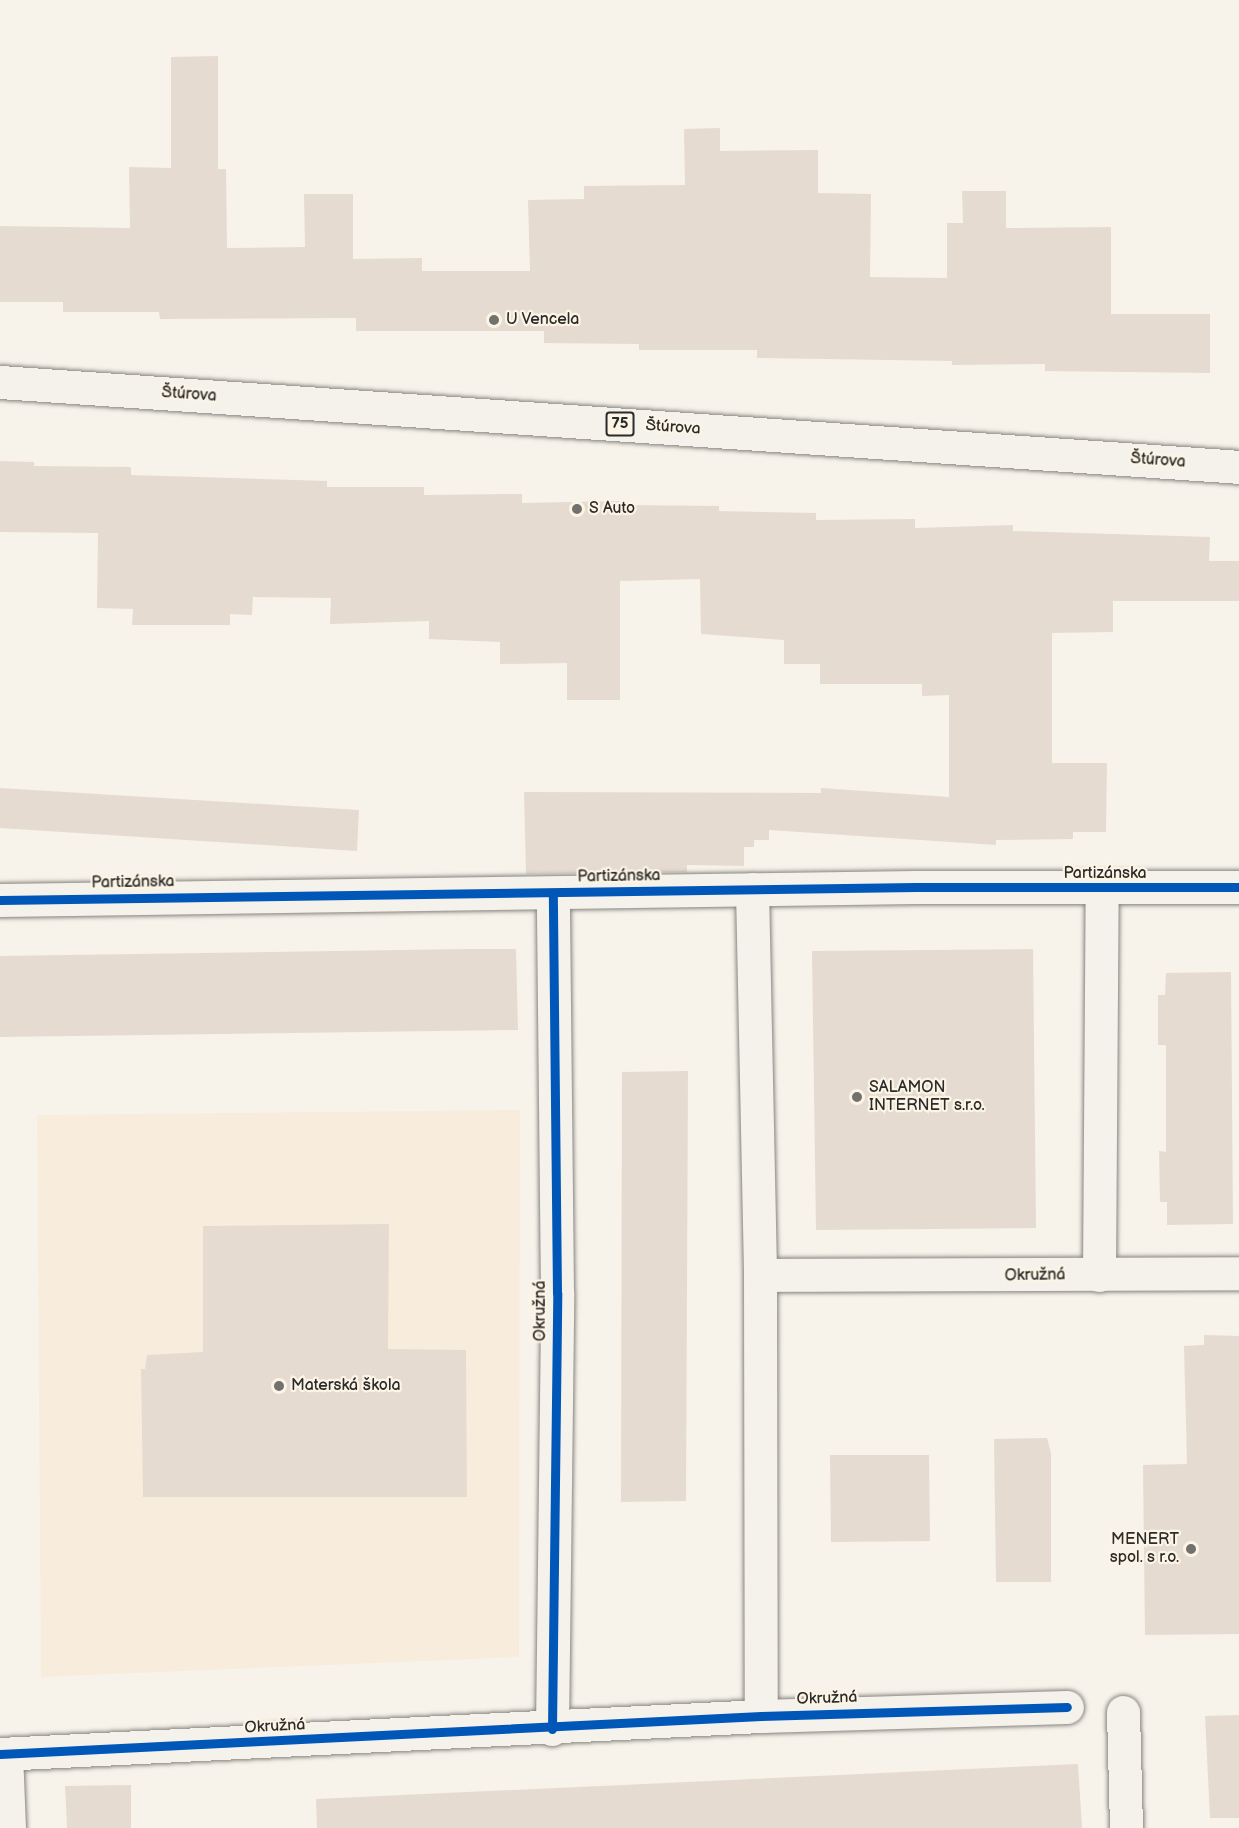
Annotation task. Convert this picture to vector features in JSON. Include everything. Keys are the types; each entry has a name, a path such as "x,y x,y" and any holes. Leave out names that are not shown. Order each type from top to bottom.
{"street":[{"name":"Štúrova","path":"0,382 1239,467"},
{"name":"Partizánska","path":"0,900 553,894 752,889 1239,887"},
{"path":"752,889 760,1275 761,1716"},
{"path":"1099,1275 1102,889"},
{"name":"Okružná","path":"552,1729 557,1293 553,894"},
{"name":"Okružná","path":"760,1275 1239,1273"},
{"name":"Okružná","path":"5,1754 552,1729 761,1716 1067,1707"},
{"path":"1123,1712 1126,1828"}],"lane":[{"path":"5,1754 12,1828"}],"shaded area":[{"name":"Materská škola","path":"520,1110 519,1657 41,1677 37,1115"}],"building":[{"path":"218,56 218,169 226,169 227,248 305,247 304,194 353,194 353,259 422,258 422,271 530,271 528,200 584,199 584,186 685,185 684,129 720,128 720,151 818,150 818,193 871,194 870,277 947,278 947,223 963,223 962,191 1006,191 1006,228 1111,227 1111,314 1210,314 1210,373 1045,371 1045,364 952,365 952,361 757,358 757,350 639,350 639,344 544,343 544,331 356,331 356,318 160,319 159,312 63,312 63,302 0,302 0,226 130,228 129,167 171,168 171,57"},
{"path":"0,461 34,462 34,466 131,467 131,475 327,481 327,487 424,487 424,495 522,494 522,503 620,501 620,505 719,506 719,511 816,513 816,520 915,519 915,528 1013,525 1013,531 1210,537 1209,561 1239,561 1239,601 1113,601 1113,632 1052,633 1052,763 1107,763 1106,832 1073,832 1073,839 996,840 996,845 769,830 769,840 754,840 754,847 744,847 744,866 687,865 687,872 526,874 524,792 821,793 821,788 949,797 949,695 922,696 922,684 820,684 820,664 784,664 784,640 701,634 700,579 620,581 620,700 567,700 567,663 500,664 500,642 429,639 429,621 330,624 331,598 253,597 252,615 230,614 230,625 132,625 133,609 97,608 98,533 0,532"},
{"path":"0,788 359,810 357,851 0,828"},
{"path":"516,949 518,1030 0,1037 0,956"},
{"path":"1033,949 1036,1228 816,1230 812,951"},
{"path":"1231,972 1233,1224 1167,1225 1167,1202 1160,1202 1159,1151 1166,1152 1166,1045 1158,1045 1158,995 1165,995 1166,973"},
{"path":"688,1071 686,1501 621,1502 622,1072"},
{"path":"389,1224 388,1349 466,1350 467,1497 143,1497 141,1369 145,1369 147,1355 203,1352 203,1226"},
{"name":"MENERT spol. s r.o.","path":"1204,1335 1239,1336 1239,1634 1145,1635 1143,1465 1187,1464 1184,1346 1204,1345"},
{"path":"1047,1438 1051,1453 1051,1582 996,1582 994,1439"},
{"path":"830,1455 929,1455 930,1541 831,1542"},
{"path":"1239,1715 1239,1818 1210,1818 1205,1716"},
{"path":"1078,1764 1082,1828 317,1828 316,1799"},
{"path":"131,1785 131,1828 67,1828 65,1786"}],"cycle path":[{"path":"0,900 916,887 1239,887"},
{"path":"552,1729 557,1293 553,894"},
{"path":"0,1754 761,1716 1067,1707"}],"place":[{"name":"U Vencela","path":"494,320"},
{"name":"S Auto","path":"577,509"},
{"name":"SALAMON INTERNET s.r.o.","path":"857,1097"},
{"name":"Materská škola","path":"279,1386"},
{"name":"MENERT spol. s r.o.","path":"1191,1549"}]}
